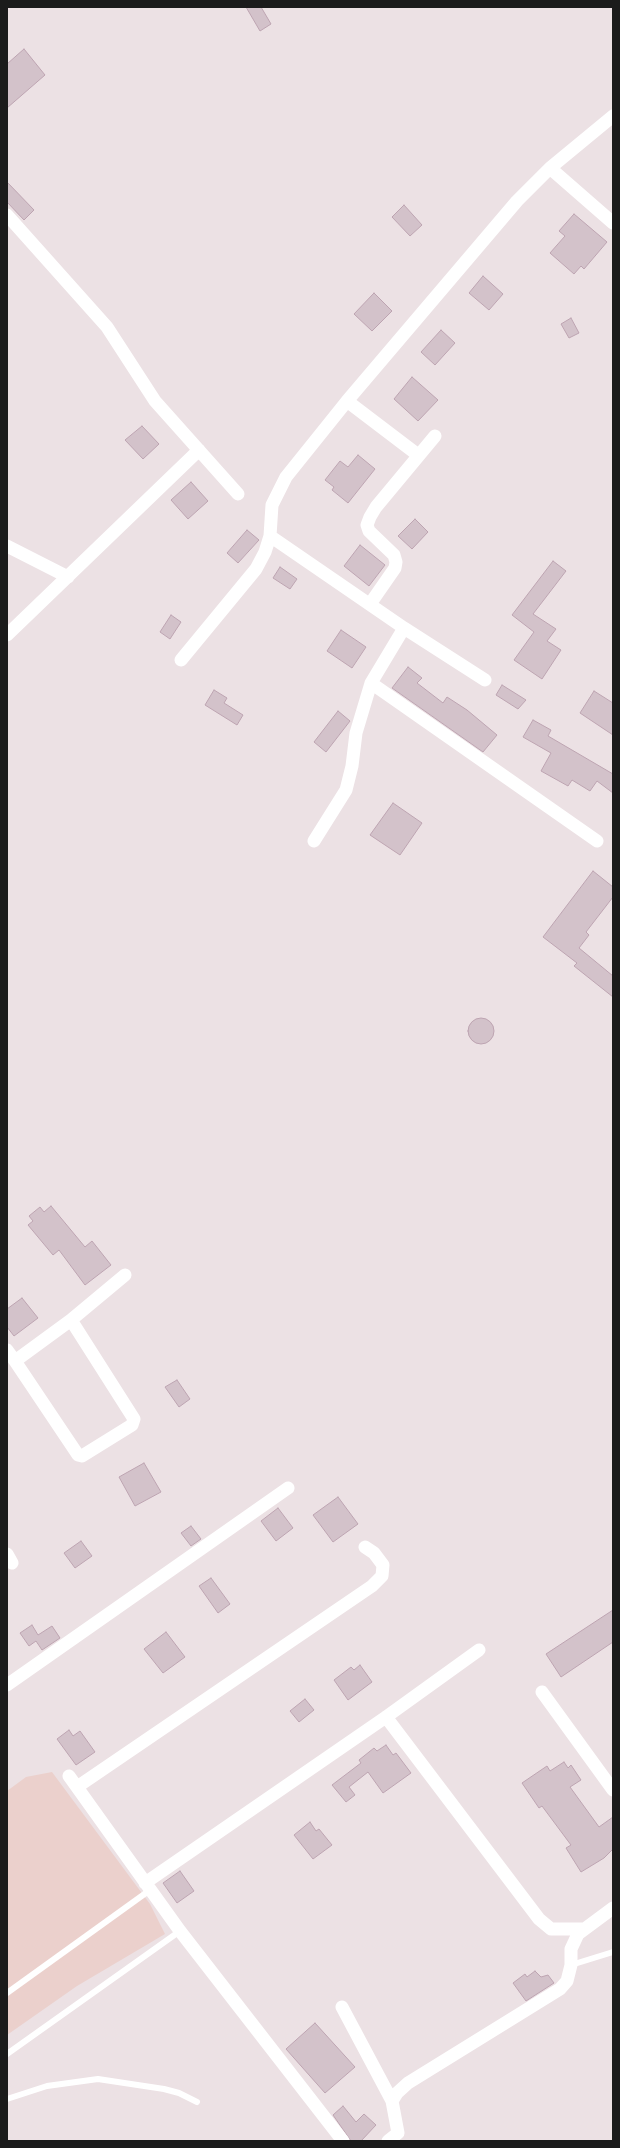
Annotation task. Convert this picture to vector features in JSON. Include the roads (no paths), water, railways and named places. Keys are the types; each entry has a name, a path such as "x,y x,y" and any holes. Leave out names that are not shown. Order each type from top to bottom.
{"street":[{"path":"181,660 256,569 265,552 270,536 272,505 277,492 286,477 347,401 517,201 550,168 613,116"},
{"path":"550,168 613,224"},
{"path":"7,215 107,327 156,401 238,494"},
{"path":"347,401 418,455"},
{"path":"370,604 395,568 396,562 394,555 369,531 367,525 370,517 376,507 418,455 436,436"},
{"path":"7,635 199,450"},
{"path":"270,536 404,628 485,680"},
{"path":"7,546 68,577"},
{"path":"314,841 346,790 351,773 356,733 371,683 404,628"},
{"path":"371,683 597,841"},
{"path":"70,1320 134,1419 132,1425 82,1456 78,1455 11,1355 70,1320 125,1275"},
{"path":"7,1685 288,1488"},
{"path":"77,1787 372,1586 382,1576 384,1565 374,1553 365,1547"},
{"path":"147,1886 479,1650"},
{"path":"542,1692 613,1790"},
{"path":"386,1717 539,1919 551,1929 582,1929"},
{"path":"69,1776 180,1931 343,2141"},
{"path":"392,2101 396,2093 408,2083 560,1989 567,1981 572,1944 578,1934 582,1929 613,1908"},
{"path":"342,2007 392,2101 396,2138"}],"lane":[{"path":"7,1993 147,1886"},
{"path":"7,2054 180,1931"},
{"path":"570,1965 613,1952"},
{"path":"7,2099 47,2086 98,2079 164,2089 179,2093 197,2102"}]}
